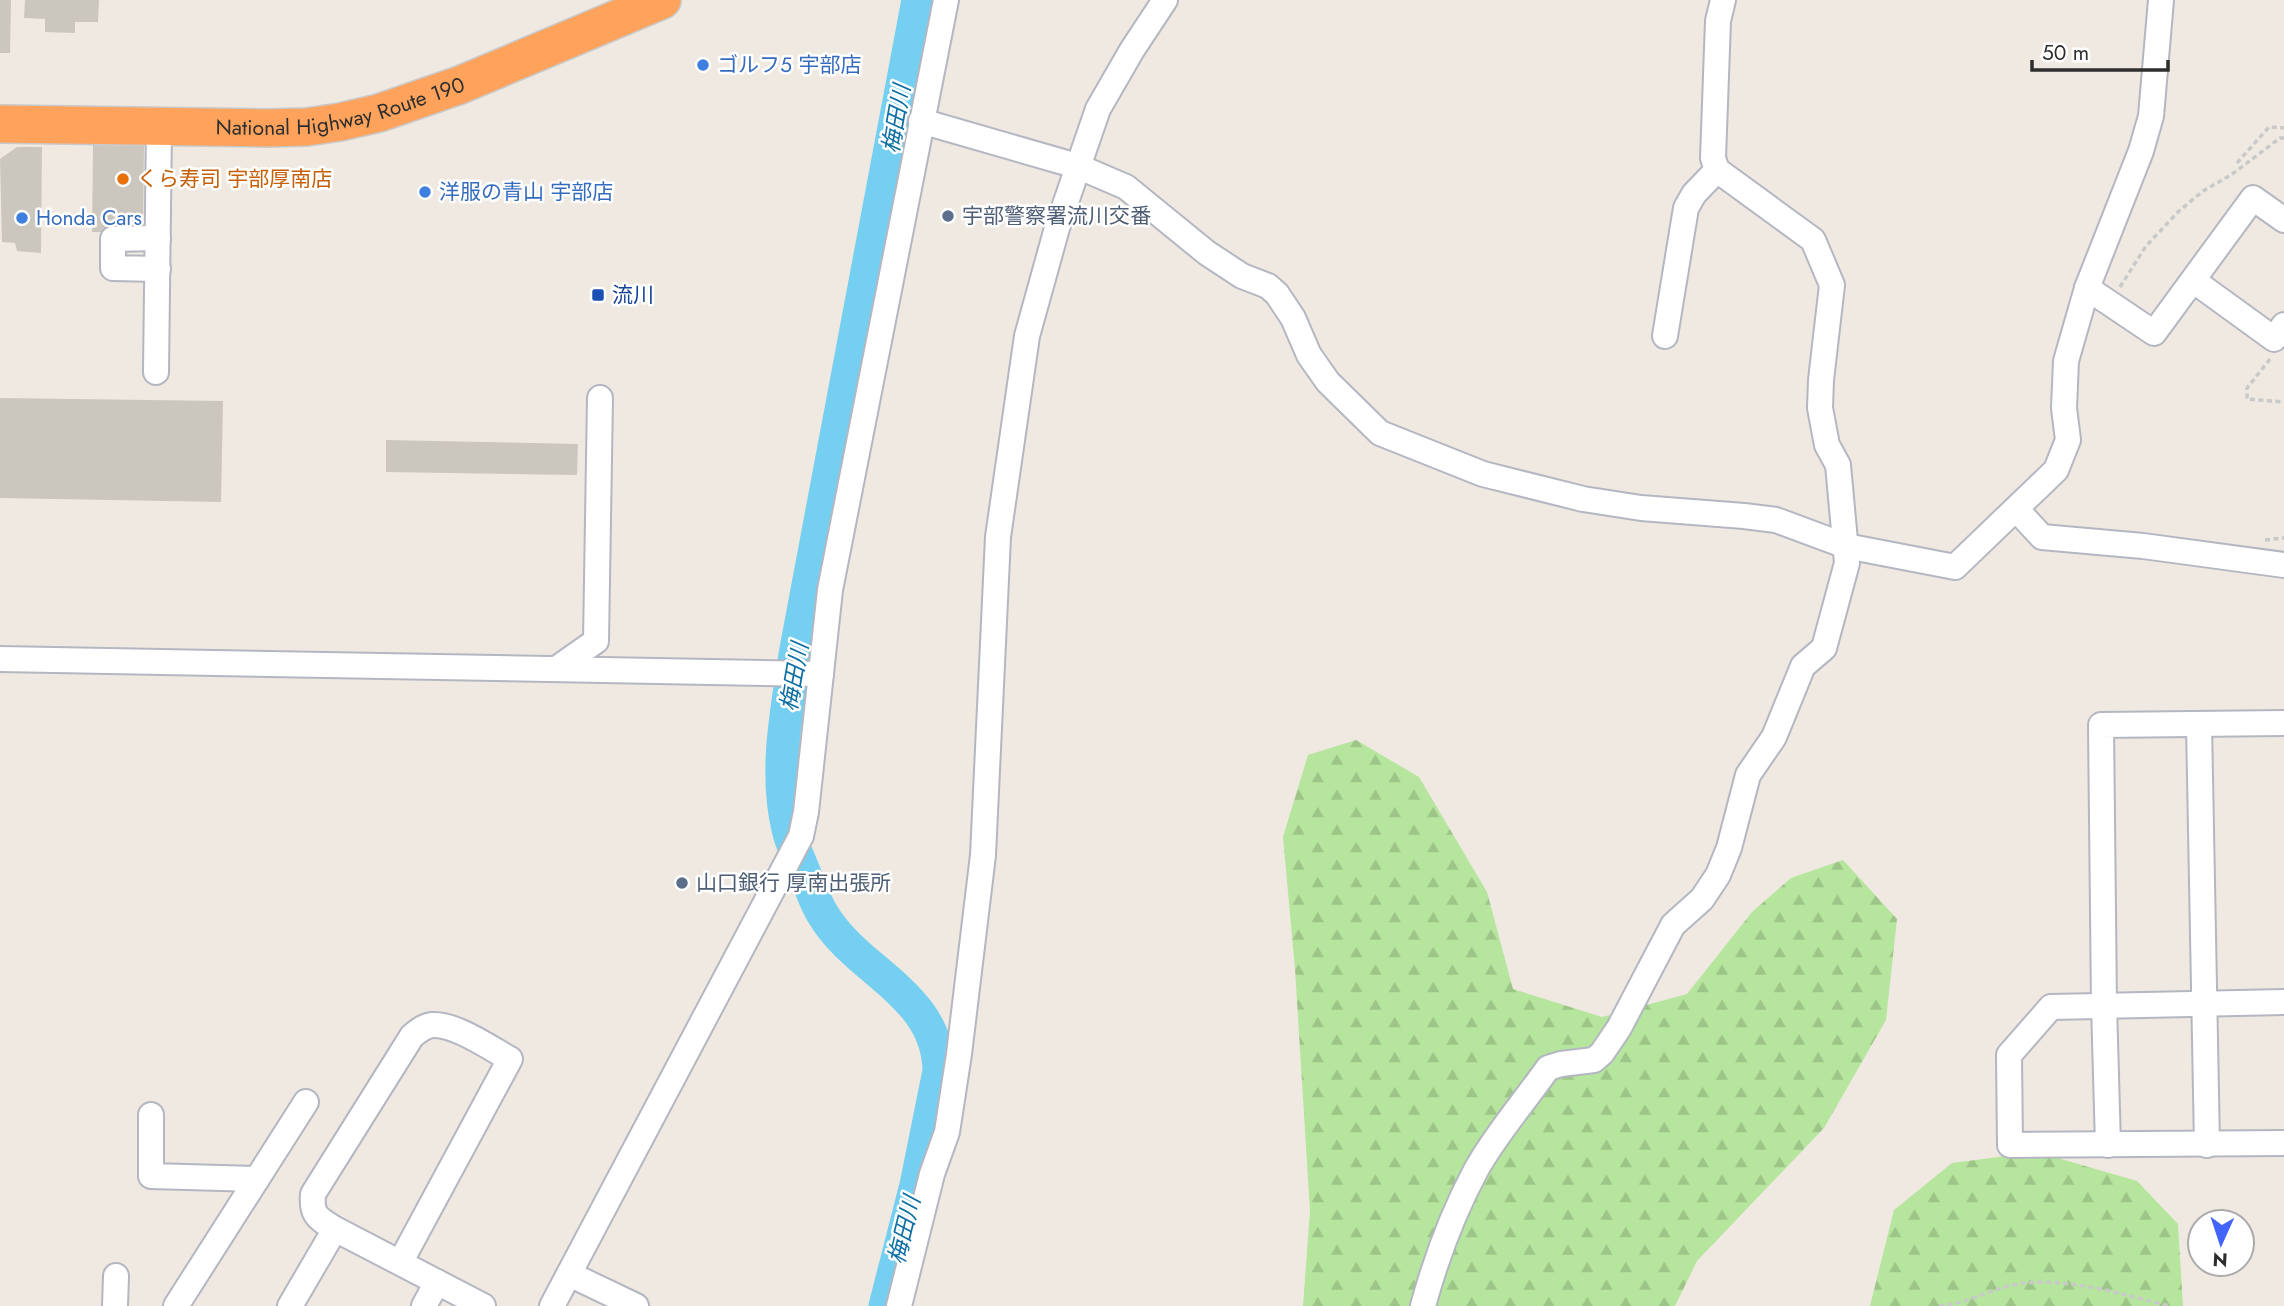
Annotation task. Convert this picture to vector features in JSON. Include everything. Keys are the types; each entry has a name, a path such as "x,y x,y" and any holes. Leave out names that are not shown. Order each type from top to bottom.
{"highway":[{"name":"National Highway Route 190","path":"0,108 244,111 336,106 414,83 602,0"},
{"name":"National Highway Route 190","path":"0,124 307,127 340,122 379,113 460,85 662,0"}],"street":[{"path":"552,1306 801,836 806,812 798,673 830,590 946,0"},
{"path":"899,1306 932,1174 947,1132 960,1054 983,855 998,537 1027,336 1057,228 1098,109 1165,0"},
{"path":"1423,1306 1454,1219 1486,1154 1548,1068 1594,1060 1602,1053 1619,1028 1673,925 1702,899 1718,874 1729,848 1748,775 1774,737 1802,666 1824,648 1847,563 1838,465 1827,445 1820,408 1832,285 1813,240 1717,170 1713,159 1718,22 1723,0"},
{"path":"921,121 1077,166 1126,187 1207,253 1242,276 1268,286 1277,294 1293,318 1309,355 1328,382 1380,433 1483,474 1583,499 1641,508 1776,520 1846,546 1955,568 2056,470 2068,440 2064,408 2066,361 2087,288 2141,151 2151,116 2161,0"},
{"path":"156,372 159,127"},
{"path":"1665,336 1686,208 1694,194 1717,170"},
{"path":"2087,288 2154,333 2253,198 2284,220"},
{"path":"158,238 113,239 113,268 158,269"},
{"path":"2194,281 2279,332"},
{"path":"556,669 596,640 600,398"},
{"path":"2017,510 2042,537 2143,546 2284,565"},
{"path":"0,659 798,673"},
{"path":"2108,1145 2101,725 2284,723"},
{"path":"2199,724 2207,1145"},
{"path":"2284,1002 2051,1007 2009,1055 2010,1145 2284,1143"},
{"path":"400,1263 510,1059 448,1026 432,1025 422,1028 412,1036 313,1195 312,1207 316,1217 335,1229 400,1263 483,1306"},
{"path":"176,1306 306,1101"},
{"path":"152,1115 150,1176 257,1179"},
{"path":"290,1306 335,1229"},
{"path":"569,1274 636,1306"},
{"path":"115,1306 116,1276"},
{"path":"424,1306 437,1282"}],"path":[{"path":"2236,163 2269,127 2284,128"},
{"path":"2110,303 2146,246 2179,211 2203,191 2231,175 2280,138 2284,138"},
{"path":"2279,332 2270,358 2247,388 2246,394 2247,399 2254,401 2284,402"},
{"path":"1939,1306 1955,1305 2012,1285 2042,1282 2088,1287 2169,1306"}],"green space":[{"path":"1356,740 1419,777 1487,892 1513,989 1602,1017 1687,994 1752,912 1791,878 1843,860 1897,919 1886,1020 1824,1128 1697,1261 1675,1306 1303,1306 1310,1211 1295,969 1283,837 1308,755"},
{"path":"2037,1152 2137,1181 2178,1224 2183,1306 1870,1306 1894,1210 1952,1163"}],"building":[{"path":"0,0 11,0 10,53 0,53"},
{"path":"25,0 99,0 98,22 75,22 75,33 45,32 45,19 24,18"},
{"path":"93,145 144,146 143,233 92,232"},
{"name":"Honda Cars","path":"17,147 42,147 41,253 17,251 15,243 2,242 0,159"},
{"path":"0,398 223,401 221,502 0,498"},
{"path":"386,440 578,444 577,475 386,472"}],"waterway":[{"name":"梅田川","path":"885,1306 916,1185 939,1071 935,1044 925,1022 911,1002 854,952 819,908 789,834 784,807 782,762 796,649 918,0"}],"place":[{"name":"ゴルフ５ 宇部店","path":"703,65"},
{"name":"くら寿司 宇部厚南店","path":"123,179"},
{"name":"洋服の青山 宇部店","path":"425,192"},
{"name":"宇部警察署流川交番","path":"948,216"},
{"name":"Honda Cars","path":"22,218"},
{"name":"流川","path":"598,295"},
{"name":"山口銀行 厚南出張所","path":"682,883"}]}
